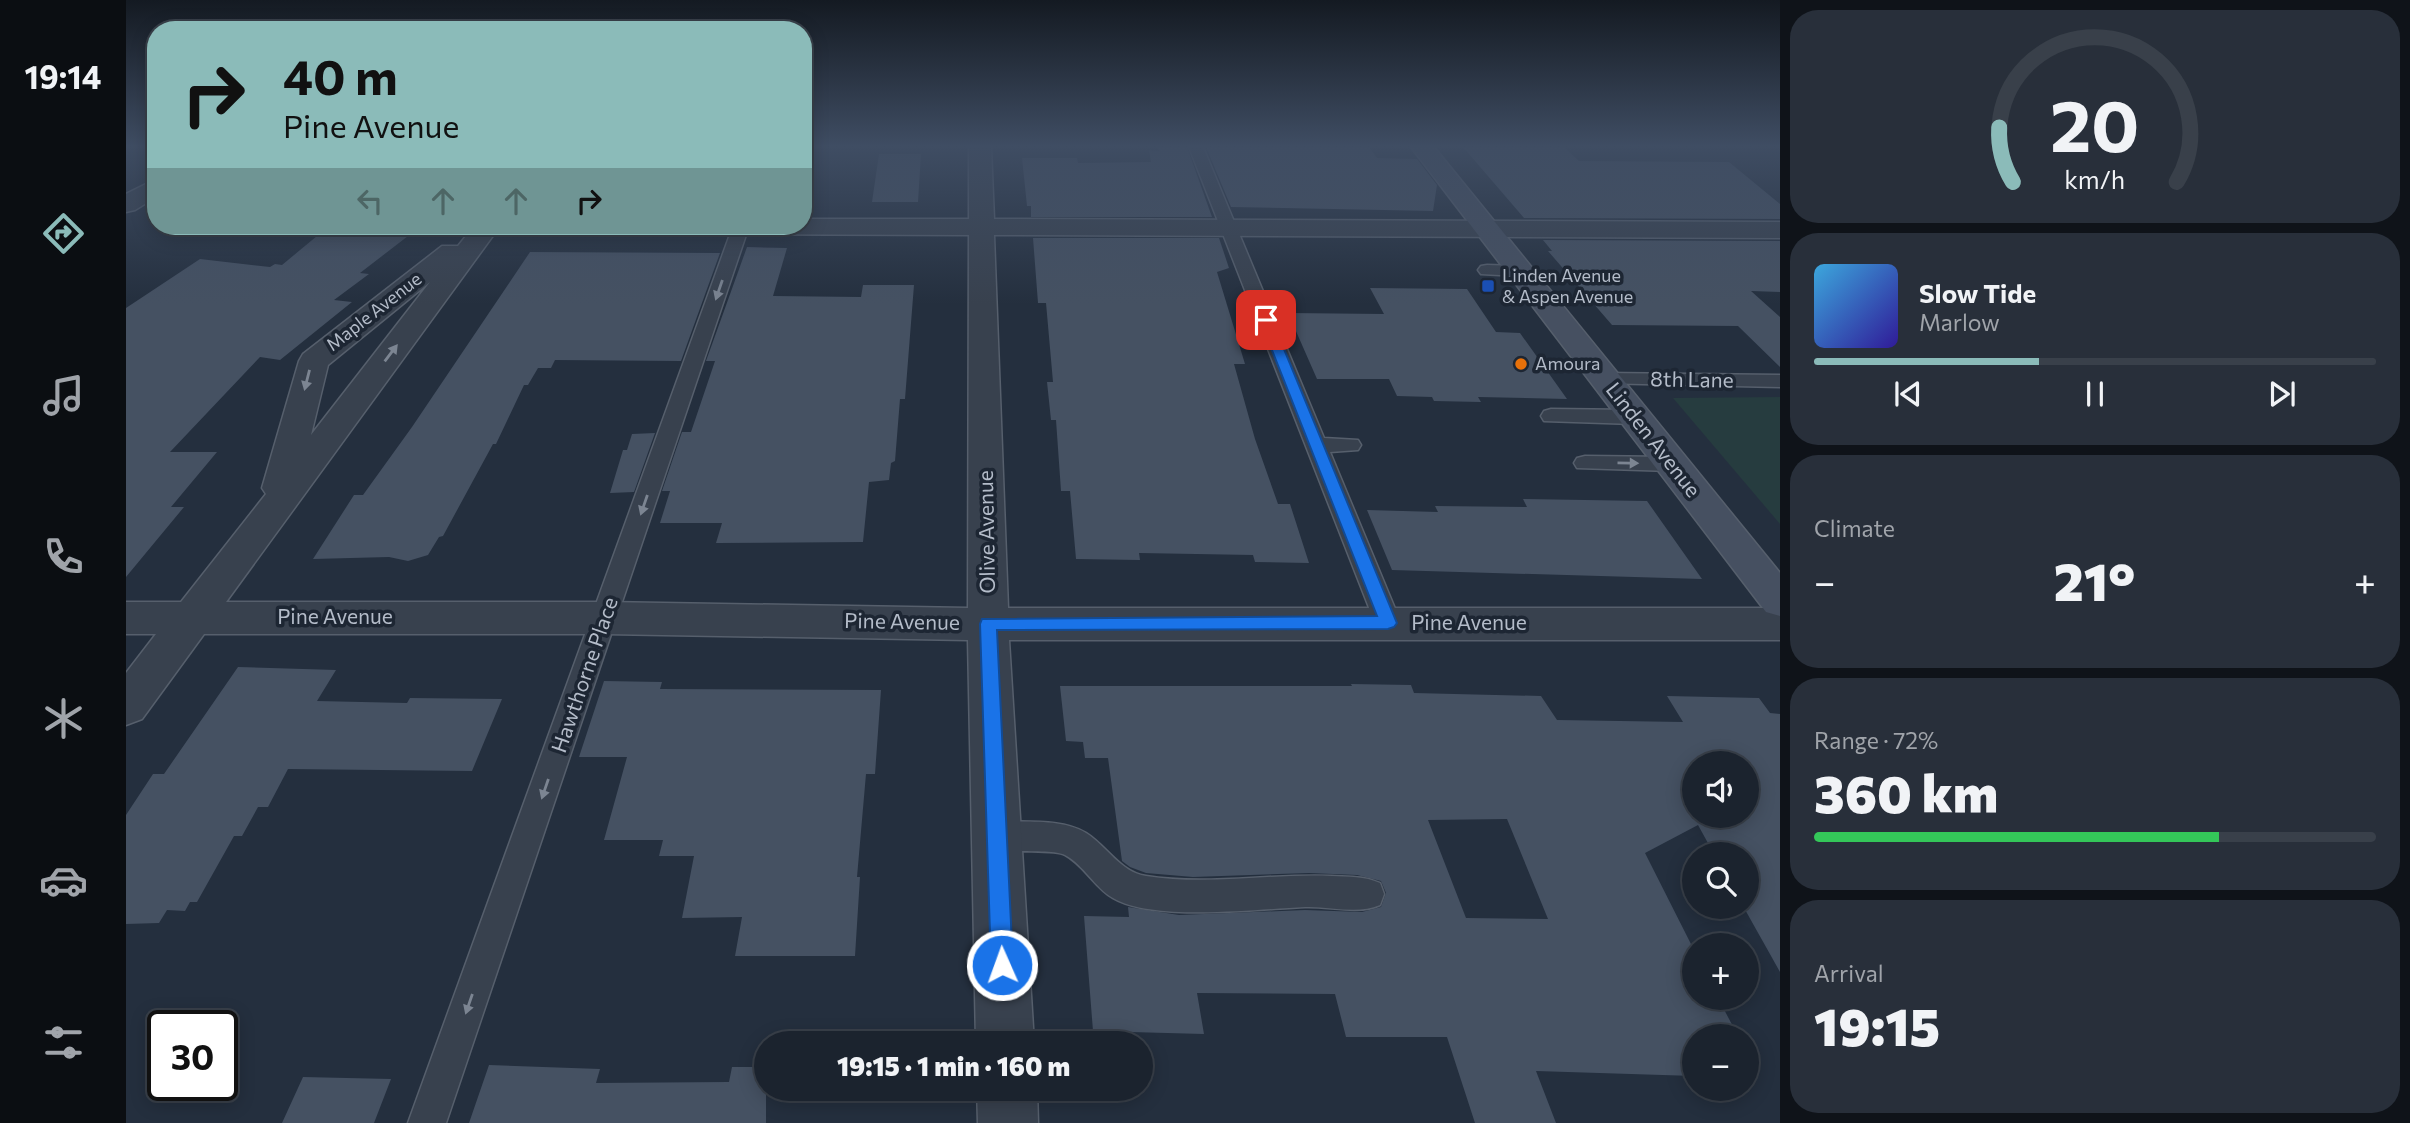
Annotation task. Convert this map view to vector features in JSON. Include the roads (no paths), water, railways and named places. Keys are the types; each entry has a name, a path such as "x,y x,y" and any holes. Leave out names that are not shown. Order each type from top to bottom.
{"street":[{"name":"Olive Avenue","path":"981,199 988,624 1005,1031"},
{"name":"Linden Avenue","path":"1462,199 1484,228 1502,271 1604,379 1780,601"},
{"path":"812,227 1780,230"},
{"name":"Maple Avenue","path":"276,505 314,361 397,293 475,235"},
{"name":"Maple Avenue","path":"126,706 480,235"},
{"name":"Pine Avenue","path":"126,618 605,618 988,624 1780,624"},
{"path":"1007,1101 1008,1123"}],"lane":[{"path":"1217,199 1228,227 1253,270 1317,445 1388,623"},
{"name":"Hawthorne Place","path":"427,1123 738,235"},
{"name":"8th Lane","path":"1604,379 1780,381"},
{"path":"1551,416 1634,417"},
{"path":"1317,445 1350,445"},
{"path":"1585,463 1671,464"},
{"path":"997,836 1065,839 1076,844 1124,887 1147,892 1207,897 1308,891 1368,894"}],"place":[{"name":"Linden Avenue & Aspen Avenue","path":"1488,286"},
{"name":"Amoura","path":"1521,364"}]}
